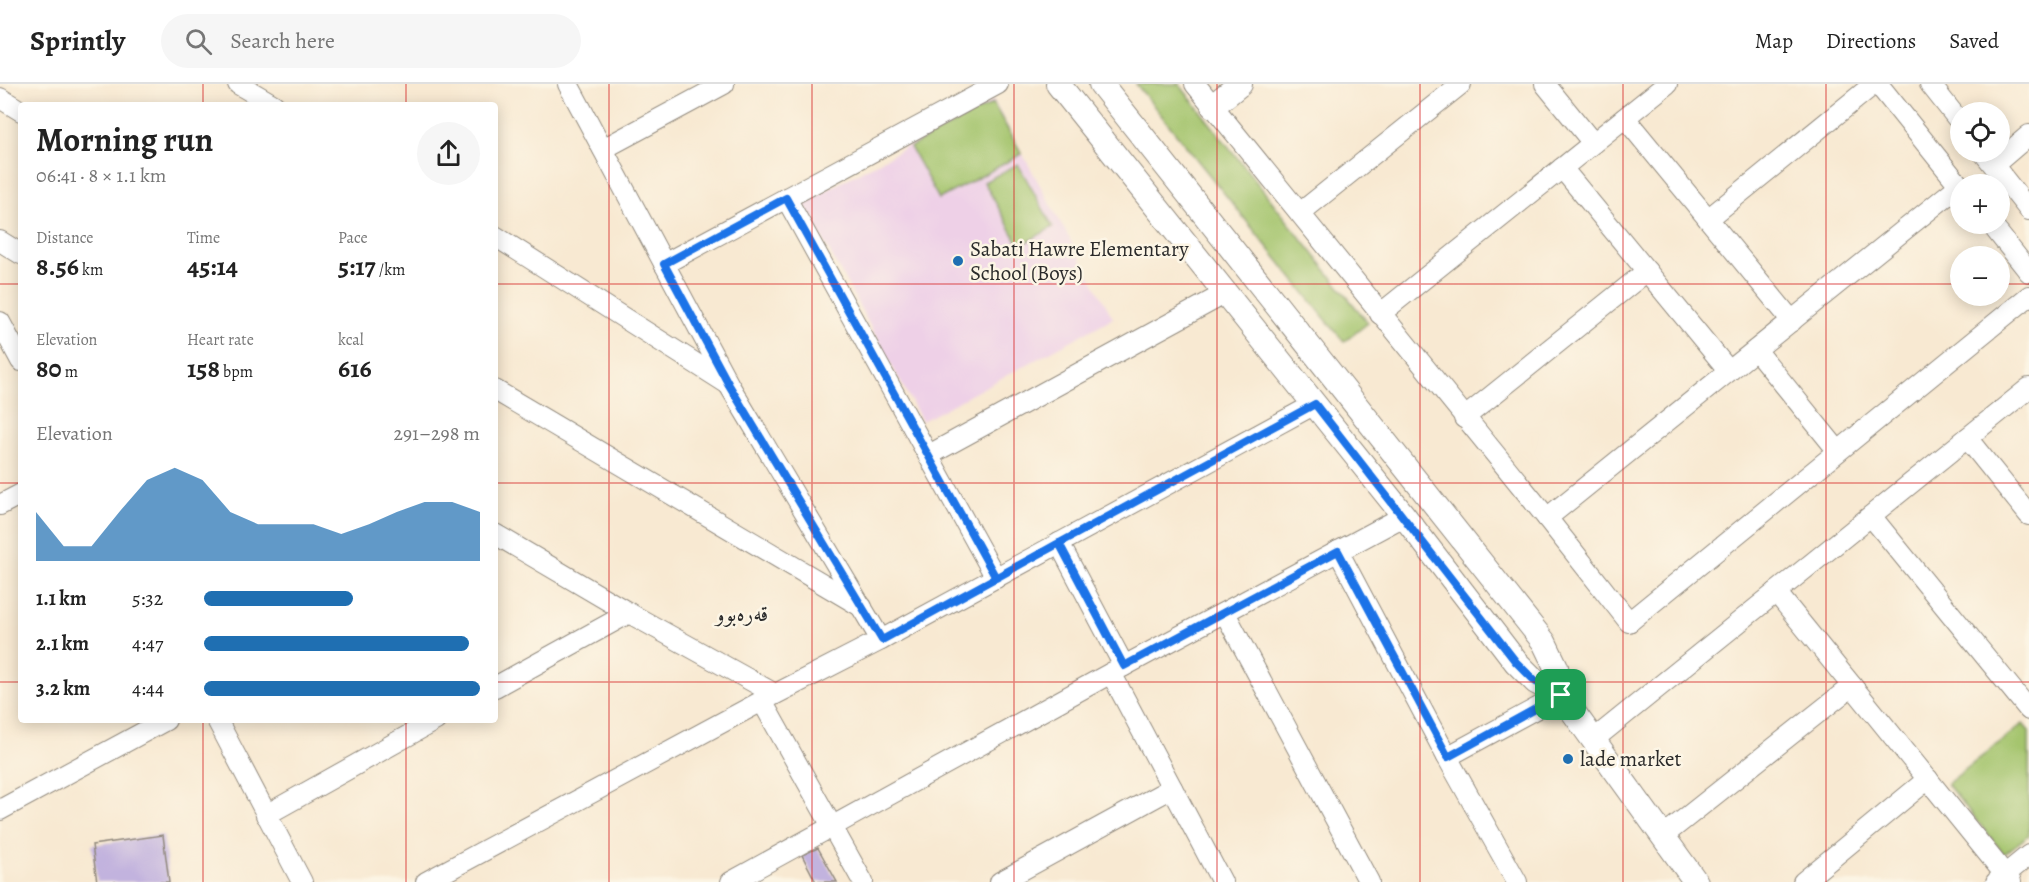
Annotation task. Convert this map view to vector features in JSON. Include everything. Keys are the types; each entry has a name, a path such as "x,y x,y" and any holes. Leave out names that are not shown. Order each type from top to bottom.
{"street":[{"path":"238,84 269,102"},
{"path":"568,84 729,385 882,640"},
{"path":"603,149 724,84"},
{"path":"664,264 998,84"},
{"path":"1058,84 1404,516 1516,662 1536,682 1561,695"},
{"path":"1196,84 1629,622 2029,296"},
{"path":"1213,106 1240,84"},
{"path":"1300,213 1461,84"},
{"path":"1545,84 1593,143"},
{"path":"1380,314 1667,84"},
{"path":"1708,219 1876,84 1950,174"},
{"path":"1930,84 1950,110"},
{"path":"1078,109 1102,85 1544,642 1556,667 1561,695 1696,882"},
{"path":"0,98 18,109"},
{"path":"1625,118 1792,321"},
{"path":"2010,146 2029,135"},
{"path":"1991,162 2029,210"},
{"path":"1562,168 1730,371"},
{"path":"1547,518 1950,194"},
{"path":"786,198 996,578"},
{"path":"1999,234 2029,272"},
{"path":"498,239 729,385"},
{"path":"0,241 18,252"},
{"path":"1464,418 1647,271"},
{"path":"929,455 1226,293"},
{"path":"0,322 18,355"},
{"path":"1756,350 1838,452"},
{"path":"1593,740 2029,388"},
{"path":"498,392 864,609"},
{"path":"426,882 768,697 882,640 1315,404"},
{"path":"1967,438 2029,515"},
{"path":"0,506 18,496"},
{"path":"731,882 1118,669 1404,516"},
{"path":"1871,516 2029,711"},
{"path":"498,537 768,697 832,827 863,882"},
{"path":"1059,543 1172,788 1222,882"},
{"path":"1338,551 1517,882"},
{"path":"1776,592 1928,779 2004,880 2029,855"},
{"path":"498,685 629,613"},
{"path":"1225,613 1369,882"},
{"path":"1663,836 1852,686"},
{"path":"1448,757 1561,695"},
{"path":"0,810 160,723"},
{"path":"219,723 302,882"},
{"path":"266,815 431,723"},
{"path":"1803,882 1928,779"},
{"path":"1000,882 1172,788"}],"shaded area":[{"name":"Sabati Hawre Elementary School (Boys)","path":"993,100 1113,318 922,421 803,203"}],"green space":[{"path":"1136,84 1179,84 1368,323 1344,342"},
{"path":"993,103 1022,154 939,199 910,147"},
{"path":"1018,164 1053,227 1020,246 984,182"},
{"path":"2023,724 2029,731 2029,835 2004,854 1947,784"}],"building":[{"path":"163,835 169,882 97,882 92,845"},
{"path":"818,848 837,882 816,882 802,855"}],"place":[{"name":"Sabati Hawre Elementary School (Boys)","path":"958,261"},
{"name":"lade market","path":"1568,759"}],"district":[{"name":"قەرەبوو","path":"742,613"}],"route":[{"path":"1561,695 1448,757 1338,551 1124,666 1059,543 996,578 786,198 664,264 729,385 882,640 996,578 1059,543 1315,404 1525,673 1536,682 1561,695"}]}
